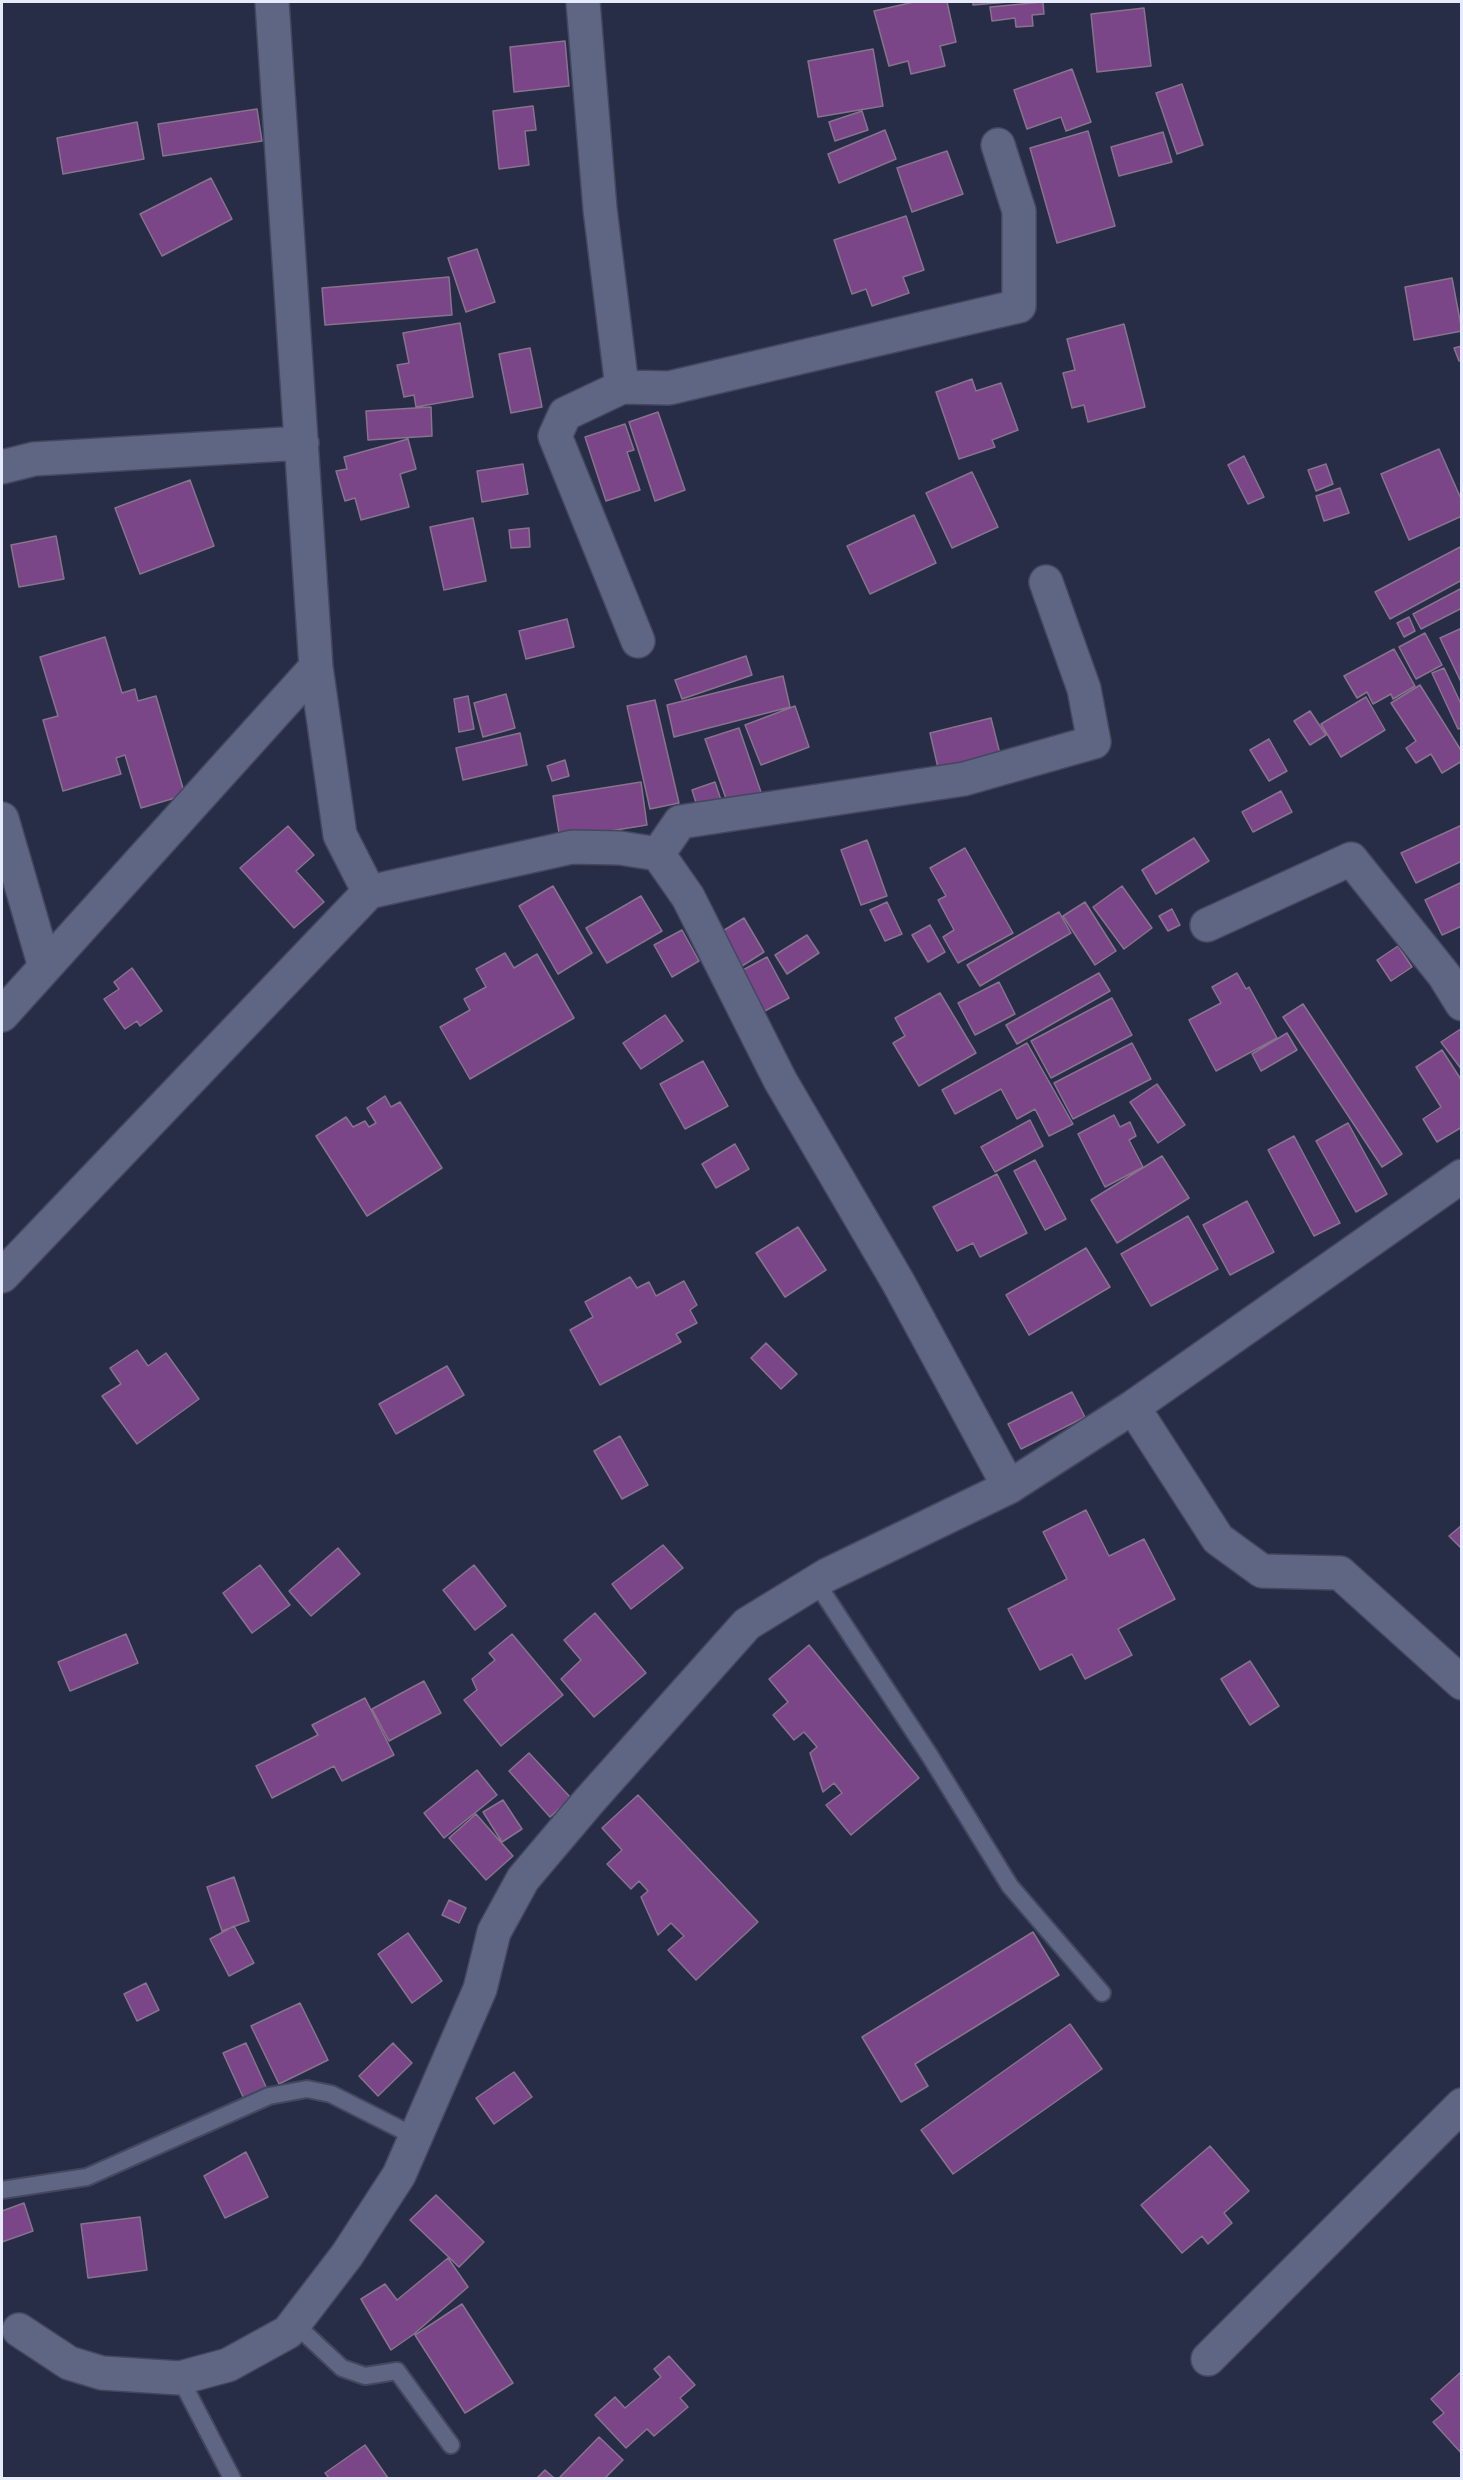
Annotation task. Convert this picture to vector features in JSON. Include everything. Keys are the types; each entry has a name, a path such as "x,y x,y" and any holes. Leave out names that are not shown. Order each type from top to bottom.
{"street":[{"path":"272,2 316,667 340,836 369,892"},
{"path":"583,2 600,209 622,387"},
{"path":"638,641 555,436 565,414 622,387 669,388 1019,306 1020,211 998,145"},
{"path":"2,467 34,459 302,443"},
{"path":"658,854 680,822 963,779 1094,742 1084,689 1046,582"},
{"path":"2,1015 316,667"},
{"path":"2,819 45,966"},
{"path":"2,1276 369,892 572,847 620,848 658,854 688,897 780,1080 898,1282 1009,1487"},
{"path":"1207,925 1351,859 1444,975 1461,1004"},
{"path":"19,2330 69,2363 91,2370 143,2377 180,2378 228,2365 288,2332 347,2255 392,2186 416,2137 480,1989 494,1932 523,1879 747,1623 816,1582 1009,1487 1133,1407 1461,1176"},
{"path":"1133,1407 1218,1539 1262,1570 1340,1573 1461,1683"},
{"path":"1208,2359 1461,2105"}],"lane":[{"path":"816,1582 930,1756 1010,1886 1102,1993"},
{"path":"2,2190 87,2176 269,2096 307,2089 331,2094 416,2137"},
{"path":"295,2324 342,2368 365,2376 397,2372 451,2445"},
{"path":"180,2378 232,2478"}],"building":[{"path":"914,2 947,2 956,42 940,46 945,66 911,74 908,61 889,66 874,11"},
{"path":"973,2 1010,2 973,5"},
{"path":"1043,2 1044,14 1032,15 1033,26 1016,27 1015,18 992,21 990,7"},
{"path":"1144,8 1151,66 1097,72 1091,14"},
{"path":"565,41 569,86 514,92 510,47"},
{"path":"873,49 883,106 818,117 808,61"},
{"path":"1072,69 1091,122 1066,131 1061,117 1027,129 1014,90"},
{"path":"1182,84 1203,145 1177,154 1156,93"},
{"path":"533,106 536,130 525,131 529,165 499,169 493,111"},
{"path":"257,109 262,141 163,156 158,124"},
{"path":"862,111 868,130 835,141 829,122"},
{"path":"137,122 144,159 63,174 57,138"},
{"path":"885,130 896,159 839,183 828,154"},
{"path":"1088,131 1115,226 1057,243 1030,148"},
{"path":"1163,132 1172,162 1119,176 1111,147"},
{"path":"947,151 963,194 912,212 897,168"},
{"path":"211,178 232,219 162,256 140,214"},
{"path":"906,216 924,270 903,277 909,293 872,306 866,289 852,294 834,240"},
{"path":"477,249 495,302 466,312 448,258"},
{"path":"449,277 452,315 325,325 322,288"},
{"path":"1452,278 1462,331 1414,340 1405,287"},
{"path":"460,323 473,397 416,407 414,395 404,397 397,365 409,363 403,333"},
{"path":"1124,324 1145,407 1088,422 1084,405 1072,408 1063,373 1075,370 1067,339"},
{"path":"1462,346 1462,361 1459,361 1454,348"},
{"path":"530,348 542,407 511,413 499,354"},
{"path":"972,379 976,391 1001,383 1018,430 992,440 995,447 959,459 936,392"},
{"path":"431,407 432,436 368,440 366,411"},
{"path":"658,412 685,490 655,501 629,422"},
{"path":"625,424 634,450 627,452 640,490 606,501 585,437"},
{"path":"408,439 416,469 400,474 409,507 361,520 355,498 345,501 336,471 347,469 344,457"},
{"path":"1439,449 1462,501 1462,516 1409,540 1381,474"},
{"path":"1244,456 1264,497 1248,504 1228,465"},
{"path":"523,464 528,494 482,502 477,471"},
{"path":"1326,464 1333,484 1316,491 1308,470"},
{"path":"972,472 998,527 952,548 926,493"},
{"path":"190,480 214,546 140,574 115,508"},
{"path":"1340,488 1349,513 1324,521 1316,496"},
{"path":"914,515 936,563 870,594 847,546"},
{"path":"473,518 486,581 444,590 430,527"},
{"path":"529,528 530,547 511,548 509,530"},
{"path":"56,536 64,579 19,587 11,545"},
{"path":"1462,546 1462,580 1390,619 1375,592"},
{"path":"1462,588 1462,608 1421,629 1413,614"},
{"path":"1409,617 1415,631 1404,637 1397,623"},
{"path":"567,619 574,647 526,659 519,631"},
{"path":"1462,628 1462,684 1440,638"},
{"path":"1425,633 1442,665 1416,679 1399,647"},
{"path":"105,637 122,693 135,689 138,701 156,696 185,795 141,808 125,755 116,758 121,774 63,791 43,720 58,716 40,657"},
{"path":"1394,649 1415,686 1393,699 1391,694 1373,704 1367,692 1357,698 1344,676"},
{"path":"746,656 752,675 682,699 675,680"},
{"path":"1444,668 1462,706 1462,728 1458,729 1432,673"},
{"path":"783,676 790,707 674,737 667,705"},
{"path":"1420,685 1462,752 1462,761 1442,773 1431,754 1416,763 1406,748 1416,741 1391,703"},
{"path":"506,694 515,728 483,737 474,703"},
{"path":"468,696 474,729 459,732 454,699"},
{"path":"1366,697 1385,730 1341,757 1321,724"},
{"path":"655,700 679,803 650,809 627,706"},
{"path":"795,706 809,747 761,765 745,725"},
{"path":"1310,711 1326,735 1310,745 1294,721"},
{"path":"991,718 1003,766 941,781 930,733"},
{"path":"739,728 763,798 730,810 705,739"},
{"path":"520,733 527,765 463,780 456,748"},
{"path":"1269,739 1287,771 1269,781 1250,750"},
{"path":"565,760 569,776 552,781 547,766"},
{"path":"641,782 647,825 560,839 553,796"},
{"path":"715,782 721,800 698,809 692,790"},
{"path":"1281,791 1292,812 1253,832 1242,812"},
{"path":"1462,825 1462,861 1416,883 1401,853"},
{"path":"288,826 314,855 296,871 324,902 294,928 240,868"},
{"path":"1194,838 1209,861 1156,894 1142,870"},
{"path":"867,840 887,896 861,905 841,850"},
{"path":"965,848 1013,933 958,963 943,937 954,930 938,900 946,896 930,868"},
{"path":"1462,882 1462,926 1442,935 1425,900"},
{"path":"553,886 592,953 558,974 519,906"},
{"path":"1122,886 1152,928 1124,949 1093,907"},
{"path":"641,896 662,931 607,963 586,928"},
{"path":"887,902 902,934 885,941 870,910"},
{"path":"1085,902 1116,951 1095,965 1063,916"},
{"path":"1172,909 1180,925 1168,931 1159,916"},
{"path":"1059,912 1071,933 980,986 967,965"},
{"path":"744,918 764,952 742,966 721,932"},
{"path":"930,925 945,952 928,962 912,935"},
{"path":"682,930 699,961 672,977 654,945"},
{"path":"807,935 819,953 787,974 775,955"},
{"path":"1398,946 1412,967 1391,981 1377,960"},
{"path":"505,953 514,968 537,954 574,1018 470,1079 440,1027 470,1010 464,999 486,987 476,969"},
{"path":"767,957 789,998 763,1012 741,971"},
{"path":"132,968 162,1011 140,1026 137,1021 125,1029 104,999 119,989 114,982"},
{"path":"1099,973 1110,991 1017,1044 1006,1025"},
{"path":"1237,973 1246,989 1249,987 1277,1038 1216,1071 1189,1020 1221,1003 1212,987"},
{"path":"999,982 1015,1014 975,1035 958,1003"},
{"path":"940,993 976,1053 919,1086 893,1043 905,1036 895,1018"},
{"path":"1112,998 1132,1035 1051,1078 1031,1041"},
{"path":"1303,1004 1402,1154 1382,1167 1283,1017"},
{"path":"665,1015 683,1041 641,1069 623,1043"},
{"path":"1462,1028 1462,1070 1441,1042"},
{"path":"1287,1033 1297,1050 1261,1071 1252,1054"},
{"path":"1027,1043 1073,1124 1049,1136 1035,1109 1017,1119 1001,1089 955,1114 942,1090"},
{"path":"1132,1043 1151,1079 1073,1119 1054,1083"},
{"path":"1442,1050 1462,1081 1462,1127 1437,1142 1423,1119 1441,1107 1416,1067"},
{"path":"703,1061 728,1106 685,1129 660,1084"},
{"path":"1157,1084 1185,1125 1158,1143 1130,1102"},
{"path":"385,1096 391,1107 400,1102 442,1168 367,1216 316,1136 346,1117 353,1127 365,1121 369,1127 376,1123 367,1108"},
{"path":"1114,1115 1120,1127 1130,1122 1136,1136 1129,1140 1143,1167 1105,1187 1078,1134"},
{"path":"1030,1120 1043,1146 995,1172 981,1147"},
{"path":"1348,1123 1387,1194 1356,1212 1316,1141"},
{"path":"1294,1136 1340,1223 1314,1236 1268,1150"},
{"path":"735,1144 749,1169 716,1188 702,1164"},
{"path":"1162,1156 1189,1198 1117,1243 1091,1200"},
{"path":"1035,1160 1066,1219 1045,1230 1014,1171"},
{"path":"997,1174 1027,1233 980,1257 973,1243 957,1251 933,1207"},
{"path":"1247,1201 1274,1252 1230,1275 1203,1225"},
{"path":"1188,1216 1218,1269 1151,1306 1121,1254"},
{"path":"798,1227 826,1270 785,1297 756,1253"},
{"path":"1086,1248 1110,1287 1029,1335 1006,1295"},
{"path":"630,1277 637,1288 649,1282 656,1296 684,1281 697,1305 690,1310 697,1323 676,1334 681,1342 600,1385 570,1330 593,1317 585,1302"},
{"path":"766,1343 797,1374 781,1389 751,1358"},
{"path":"137,1350 148,1366 166,1353 199,1399 137,1444 102,1396 121,1384 110,1368"},
{"path":"447,1366 464,1395 396,1434 379,1404"},
{"path":"1072,1392 1085,1417 1021,1449 1008,1424"},
{"path":"620,1436 648,1485 622,1499 594,1451"},
{"path":"1086,1510 1109,1556 1144,1539 1175,1599 1118,1629 1132,1655 1085,1679 1072,1654 1040,1670 1008,1609 1067,1579 1043,1532"},
{"path":"1462,1525 1462,1549 1449,1536"},
{"path":"663,1545 683,1568 631,1609 612,1584"},
{"path":"338,1548 360,1574 311,1616 289,1591"},
{"path":"260,1565 290,1605 252,1633 223,1593"},
{"path":"474,1565 506,1606 475,1630 443,1590"},
{"path":"595,1613 646,1673 594,1717 561,1679 581,1660 564,1640"},
{"path":"126,1634 138,1663 70,1691 58,1662"},
{"path":"512,1634 563,1695 501,1746 464,1700 477,1690 472,1679 495,1660 489,1653"},
{"path":"809,1645 919,1778 851,1835 826,1805 842,1793 834,1783 823,1792 810,1753 817,1747 804,1732 794,1740 773,1715 788,1702 769,1679"},
{"path":"1250,1661 1279,1706 1250,1725 1221,1679"},
{"path":"424,1681 441,1713 389,1741 372,1709"},
{"path":"365,1698 394,1755 342,1781 334,1766 272,1798 256,1766 318,1735 312,1725"},
{"path":"529,1753 571,1798 550,1817 509,1771"},
{"path":"477,1770 497,1795 444,1838 424,1813"},
{"path":"638,1795 758,1922 696,1980 668,1950 684,1936 671,1923 658,1935 641,1897 648,1891 639,1881 631,1889 607,1864 622,1850 602,1828"},
{"path":"503,1800 522,1829 502,1842 483,1812"},
{"path":"476,1814 513,1856 486,1880 449,1838"},
{"path":"234,1877 249,1921 222,1931 207,1887"},
{"path":"449,1900 466,1908 459,1923 442,1915"},
{"path":"234,1926 254,1963 229,1976 210,1939"},
{"path":"1033,1932 1059,1975 915,2064 928,2086 901,2102 862,2037"},
{"path":"408,1933 442,1981 412,2003 378,1954"},
{"path":"146,1983 159,2010 137,2021 124,1994"},
{"path":"300,2003 328,2060 279,2084 251,2026"},
{"path":"1070,2024 1102,2069 953,2174 921,2130"},
{"path":"246,2043 267,2089 244,2099 223,2053"},
{"path":"393,2043 412,2063 378,2096 359,2076"},
{"path":"514,2072 532,2097 494,2124 476,2098"},
{"path":"1210,2146 1249,2191 1224,2213 1232,2223 1208,2244 1202,2236 1182,2253 1141,2205"},
{"path":"246,2152 268,2197 225,2218 204,2176"},
{"path":"436,2195 484,2242 459,2267 410,2220"},
{"path":"24,2203 33,2231 2,2242 2,2211"},
{"path":"140,2217 147,2270 88,2278 81,2224"},
{"path":"448,2258 468,2287 414,2334 391,2350 361,2299 385,2284 397,2300"},
{"path":"462,2304 513,2383 465,2413 415,2335"},
{"path":"669,2356 695,2385 680,2398 688,2407 654,2436 647,2429 626,2448 595,2415 615,2397 625,2408 661,2377 654,2369"},
{"path":"1462,2371 1462,2454 1433,2422 1444,2413 1431,2399"},
{"path":"599,2437 623,2460 605,2478 561,2478 560,2477"},
{"path":"365,2445 388,2478 329,2478 325,2473"},
{"path":"545,2470 554,2478 537,2478"}]}
